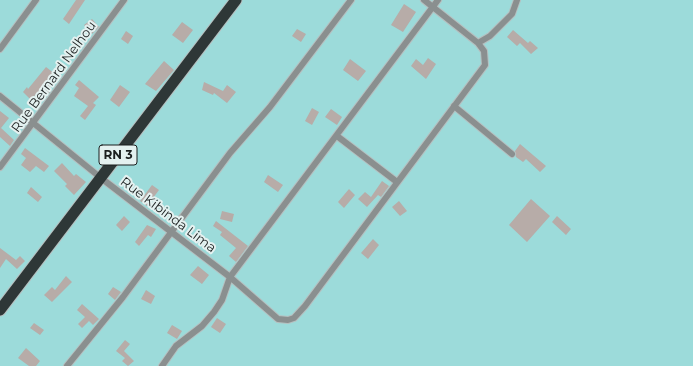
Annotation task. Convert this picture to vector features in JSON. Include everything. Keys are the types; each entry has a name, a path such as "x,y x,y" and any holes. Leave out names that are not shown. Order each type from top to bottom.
{"highway":[{"name":"RN 3","path":"0,310 236,0"}],"street":[{"path":"0,49 36,0"},
{"name":"Rue Bernard Nelhou","path":"0,167 34,124 124,0"},
{"path":"67,366 123,297 230,153 270,107 351,0"},
{"path":"424,0 478,43 490,36 512,14 517,0"},
{"path":"162,366 176,346 202,326 214,312 222,300 230,277 338,136 438,0"},
{"name":"Rue Kibinda Lima","path":"0,96 100,178 173,231 230,277 278,319 283,321 294,318 314,295 396,182 485,65 484,51 478,43"},
{"path":"454,106 512,154"},
{"path":"338,136 396,182"}],"shaded area":[{"path":"0,0 693,0 693,366 0,366"}],"building":[{"path":"76,0 85,0 69,24 63,19"},
{"path":"404,4 416,12 403,32 391,25"},
{"path":"92,19 99,27 92,34 84,25"},
{"path":"182,22 193,30 183,43 172,35"},
{"path":"297,29 306,34 301,42 292,36"},
{"path":"513,30 528,43 530,41 538,48 531,54 520,43 517,46 507,37"},
{"path":"126,31 133,36 128,44 121,39"},
{"path":"428,58 436,64 426,79 411,66 416,59 423,65"},
{"path":"350,59 366,71 358,81 343,70"},
{"path":"164,61 174,70 156,91 145,84"},
{"path":"46,67 59,77 49,89 51,91 44,99 37,93 31,100 23,92 27,87 28,89"},
{"path":"79,80 99,97 93,103 96,105 85,120 80,116 88,106 74,96 79,88 75,85"},
{"path":"204,82 223,91 227,85 236,92 227,103 214,93 213,95 202,90"},
{"path":"120,85 130,92 119,107 110,100"},
{"path":"312,108 319,112 312,125 305,121"},
{"path":"331,109 342,117 337,125 325,117"},
{"path":"0,111 9,118 1,128 14,140 10,146 0,137"},
{"path":"520,144 546,166 540,172 526,159 523,162 516,157 515,151"},
{"path":"25,148 49,166 44,172 36,166 30,172 21,165 26,158 21,154"},
{"path":"62,163 74,176 76,174 86,182 74,195 65,186 67,184 54,171"},
{"path":"268,175 283,185 278,192 264,182"},
{"path":"382,181 389,186 381,197 378,195 367,207 358,199 365,192 371,197"},
{"path":"152,185 159,190 147,206 140,201"},
{"path":"31,187 42,197 38,202 27,193"},
{"path":"349,189 355,195 344,208 338,202"},
{"path":"531,199 550,216 527,242 509,225"},
{"path":"399,201 407,211 400,216 392,207"},
{"path":"222,211 234,214 232,222 220,219"},
{"path":"124,216 130,222 122,231 116,225"},
{"path":"557,216 571,229 566,235 552,222"},
{"path":"216,221 248,246 236,262 229,256 236,248 220,235 222,232 213,226"},
{"path":"147,225 156,229 151,237 148,235 139,246 135,242"},
{"path":"373,239 379,245 368,259 361,253"},
{"path":"0,248 16,260 20,256 25,261 17,269 6,259 0,268"},
{"path":"198,266 209,275 202,284 190,275"},
{"path":"66,276 72,282 52,302 44,295 52,287 55,290"},
{"path":"113,287 121,292 115,300 108,294"},
{"path":"146,290 155,296 151,304 141,299"},
{"path":"82,304 99,319 93,325 89,321 82,328 78,324 85,317 77,310"},
{"path":"217,318 226,324 220,333 211,327"},
{"path":"34,323 44,330 40,335 30,328"},
{"path":"172,325 182,331 177,339 167,333"},
{"path":"125,340 130,344 124,351 134,361 128,366 122,361 125,358 116,351"},
{"path":"26,348 40,361 36,366 29,366 18,358"}]}
